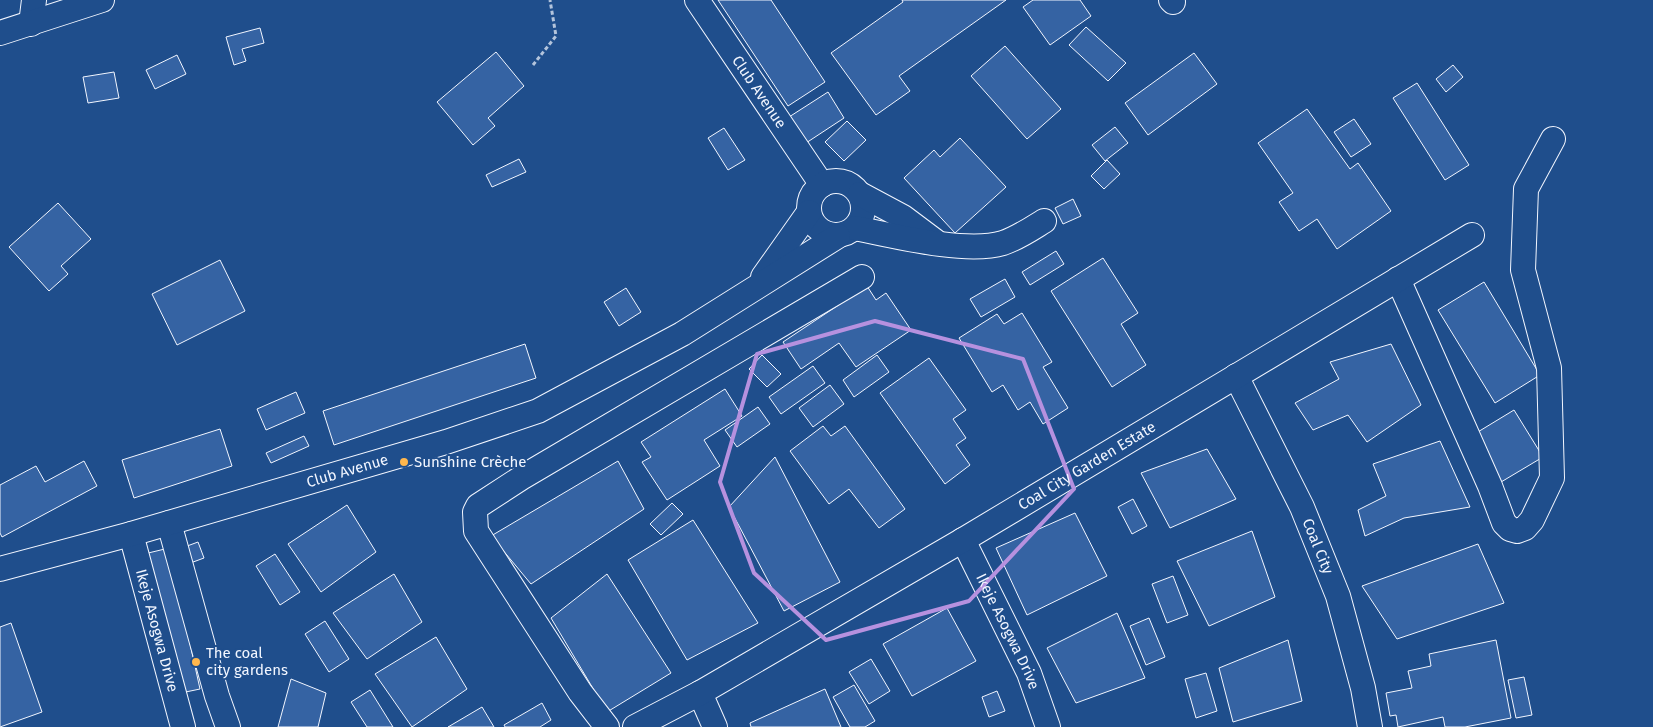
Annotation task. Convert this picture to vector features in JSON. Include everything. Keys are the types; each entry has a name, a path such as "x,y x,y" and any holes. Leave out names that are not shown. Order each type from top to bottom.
{"street":[{"path":"31,24 34,0"},
{"path":"0,32 31,24 102,0"},
{"name":"Club Avenue","path":"697,0 822,185 811,197 809,212 756,287"},
{"path":"1398,279 1490,486 1504,523 1510,529 1517,531 1526,528 1532,520 1552,478 1549,368 1523,270 1526,190 1553,139"},
{"path":"822,185 832,181 843,181 853,186 860,194 903,217 939,243"},
{"path":"846,232 862,218 864,206 860,194"},
{"path":"809,212 811,220 816,227 830,235 846,232 966,246 1002,243 1016,238 1044,221"},
{"name":"Club Avenue","path":"0,570 131,534 446,442 538,411 682,334 846,232"},
{"name":"Coal City Garden Estate","path":"635,727 700,693 963,540 1472,235"},
{"path":"607,727 580,692 476,531 475,512 478,506 521,478 862,277"},
{"name":"Coal City","path":"1236,376 1302,507 1338,596 1364,688 1370,727"},
{"path":"169,522 217,696 228,727"},
{"name":"Ikeje Asogwa Drive","path":"131,534 183,727"},
{"name":"Ikeje Asogwa Drive","path":"963,540 1029,674 1048,727"},
{"path":"700,693 715,727"}],"path":[{"path":"532,65 556,36 550,0"}],"highlighted area":[{"path":"875,321 1023,359 1074,489 969,601 826,640 754,573 720,482 757,354"}],"building":[{"path":"718,0 771,0 825,82 788,106"},
{"path":"902,0 1006,0 899,76 910,91 876,115 831,53 903,2"},
{"path":"1033,0 1080,0 1091,16 1050,45 1023,7"},
{"path":"1086,27 1126,63 1108,81 1069,45"},
{"path":"260,28 264,43 242,49 246,61 234,65 226,37"},
{"path":"1005,46 1061,109 1027,139 971,76"},
{"path":"496,52 524,86 488,118 495,126 473,145 437,102"},
{"path":"1194,53 1217,84 1148,135 1125,103"},
{"path":"177,55 186,74 155,89 146,70"},
{"path":"1453,65 1463,77 1446,92 1436,79"},
{"path":"114,72 119,98 88,103 83,77"},
{"path":"1417,83 1469,165 1445,180 1393,98"},
{"path":"828,92 844,118 806,143 789,117"},
{"path":"1307,109 1350,169 1358,163 1391,211 1337,249 1317,219 1299,231 1279,202 1293,193 1258,143"},
{"path":"1354,119 1371,144 1351,157 1334,132"},
{"path":"847,121 866,140 844,161 825,142"},
{"path":"1115,127 1128,143 1105,161 1092,145"},
{"path":"724,128 745,160 728,170 708,138"},
{"path":"960,138 1006,187 955,233 904,178 934,150 940,157"},
{"path":"519,159 526,172 492,187 486,175"},
{"path":"1107,160 1120,174 1104,189 1091,176"},
{"path":"1073,199 1081,216 1063,224 1055,208"},
{"path":"58,203 91,239 61,266 68,274 49,291 9,247"},
{"path":"1056,251 1064,264 1030,285 1022,272"},
{"path":"1103,258 1138,313 1121,324 1146,365 1112,387 1051,291"},
{"path":"220,260 245,311 177,345 152,294"},
{"path":"1005,279 1015,297 981,317 970,299"},
{"path":"1484,282 1540,375 1495,403 1438,310"},
{"path":"867,286 876,300 886,293 911,330 856,367 839,343 801,369 783,342"},
{"path":"626,288 641,312 619,326 604,302"},
{"path":"1022,313 1052,362 1043,367 1068,408 1043,424 1030,402 1018,410 1003,385 992,392 959,338 997,314 1004,324"},
{"path":"525,344 536,378 334,445 323,411"},
{"path":"1391,344 1421,405 1367,442 1348,415 1313,430 1295,403 1339,379 1330,362"},
{"path":"762,355 781,374 767,387 749,369"},
{"path":"877,355 889,372 854,397 843,380"},
{"path":"929,358 966,410 953,419 966,438 956,445 970,465 945,484 880,393"},
{"path":"813,366 825,383 781,414 769,397"},
{"path":"830,385 844,404 813,427 799,408"},
{"path":"725,389 742,416 704,440 720,466 667,500 642,462 651,457 641,442"},
{"path":"296,392 305,413 266,430 257,409"},
{"path":"758,407 770,424 737,447 725,430"},
{"path":"1514,410 1543,457 1491,488 1463,441"},
{"path":"823,426 831,436 845,426 905,509 879,528 849,489 829,504 790,451"},
{"path":"220,429 232,466 134,498 122,460"},
{"path":"304,436 309,446 271,463 266,453"},
{"path":"1440,441 1470,507 1404,518 1365,536 1358,510 1386,496 1373,464"},
{"path":"1207,449 1236,499 1170,528 1141,473"},
{"path":"775,457 840,582 784,611 729,507"},
{"path":"84,461 97,486 2,537 0,533 0,485 36,466 45,482"},
{"path":"618,461 644,509 531,584 491,536"},
{"path":"1133,499 1147,526 1132,534 1118,507"},
{"path":"672,503 683,514 661,535 650,524"},
{"path":"347,505 376,552 321,592 288,544"},
{"path":"1075,513 1107,576 1027,615 996,548"},
{"path":"693,520 758,623 687,660 628,560"},
{"path":"1252,531 1275,597 1209,626 1177,561"},
{"path":"198,542 204,558 185,565 179,549"},
{"path":"1478,544 1504,603 1397,639 1362,586"},
{"path":"169,548 200,689 176,694 144,554"},
{"path":"275,554 300,592 280,605 256,566"},
{"path":"394,574 422,622 367,659 333,613"},
{"path":"607,574 671,673 607,712 551,618"},
{"path":"1173,576 1188,615 1167,623 1152,584"},
{"path":"947,608 976,661 912,696 883,644"},
{"path":"1117,613 1145,678 1076,703 1047,648"},
{"path":"1149,618 1165,657 1146,665 1130,626"},
{"path":"325,621 349,659 329,672 305,634"},
{"path":"11,623 42,712 0,727 0,627"},
{"path":"436,637 467,689 412,727 375,674"},
{"path":"1288,640 1302,701 1233,722 1219,668"},
{"path":"1496,640 1511,718 1465,727 1445,727 1443,717 1398,727 1396,715 1390,716 1386,693 1412,688 1408,671 1431,666 1429,654"},
{"path":"871,659 890,691 869,704 849,672"},
{"path":"1206,673 1217,711 1196,718 1185,679"},
{"path":"1524,677 1532,715 1516,718 1508,680"},
{"path":"291,679 326,693 318,727 278,727"},
{"path":"854,685 875,721 865,727 850,727 833,697"},
{"path":"825,689 841,727 751,727 750,723"},
{"path":"370,690 393,727 367,727 351,702"},
{"path":"997,691 1005,711 989,717 982,697"},
{"path":"542,703 551,720 540,727 505,727 504,725"},
{"path":"482,707 494,727 448,727"}],"place":[{"name":"Sunshine Crèche","path":"404,462"},
{"name":"The coal city gardens","path":"196,662"}]}
